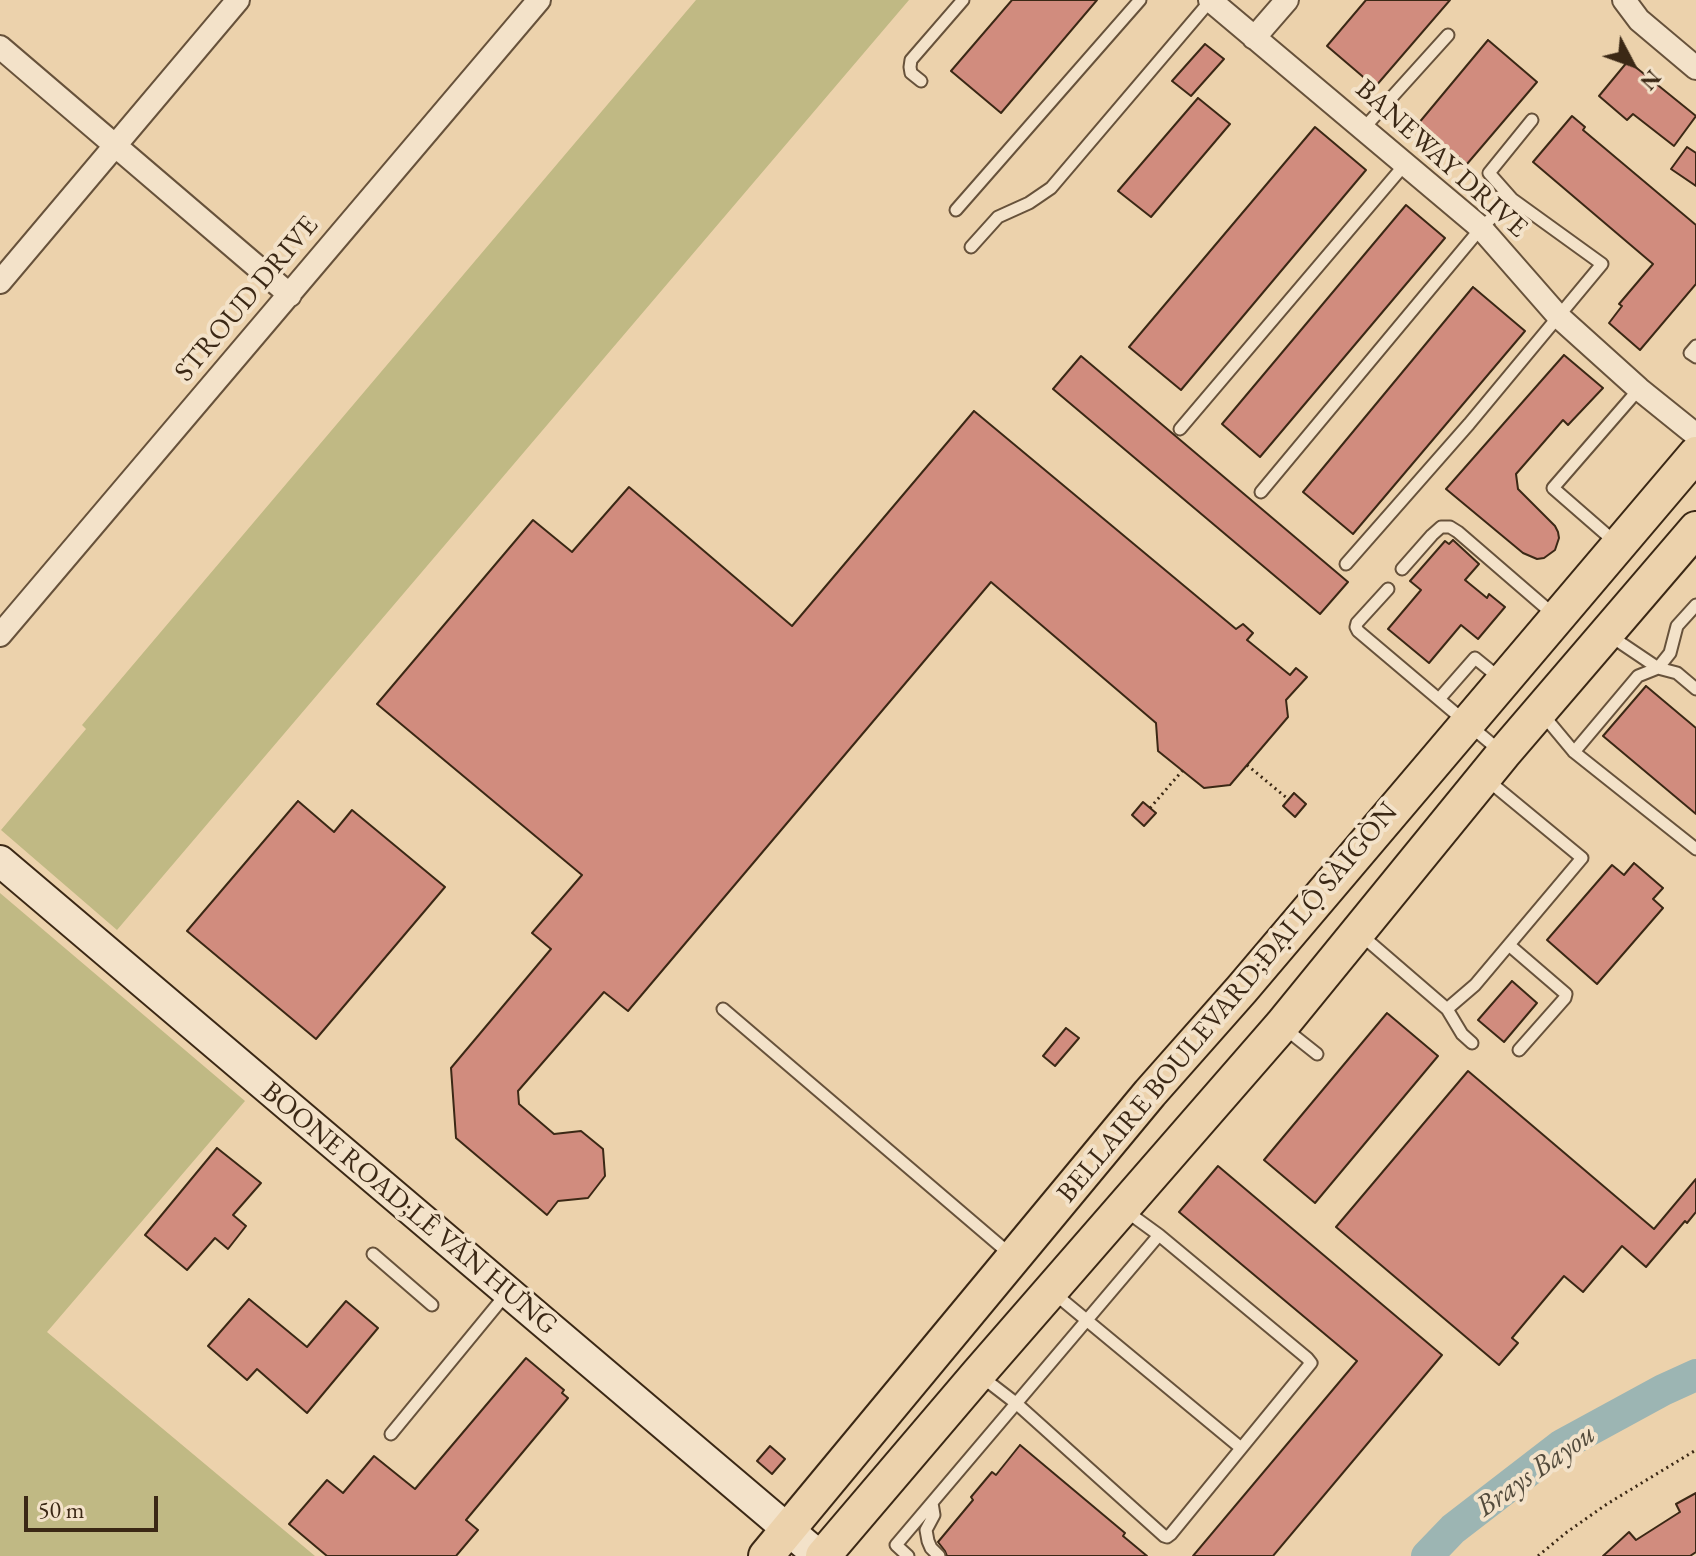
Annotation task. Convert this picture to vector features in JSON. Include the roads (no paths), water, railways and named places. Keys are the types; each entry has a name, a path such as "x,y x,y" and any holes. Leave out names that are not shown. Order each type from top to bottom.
{"main road":[{"name":"BELLAIRE BOULEVARD;ĐẠI LỘ SÀIGÒN","path":"776,1543 1150,1093 1696,454"},
{"name":"BELLAIRE BOULEVARD;ĐẠI LỘ SÀIGÒN","path":"821,1556 1282,1025 1494,766 1696,529"},
{"path":"1242,989 1282,1025"},
{"path":"1052,1291 1035,1274 1036,1266 1065,1227 1061,1200"}],"street":[{"path":"0,282 238,0"},
{"name":"STROUD DRIVE","path":"0,635 539,0"},
{"name":"BANEWAY DRIVE","path":"1210,0 1481,228 1559,317 1696,435"},
{"path":"1254,38 1287,0"},
{"path":"1626,4 1639,20 1696,68"},
{"path":"0,47 290,295"},
{"name":"BOONE ROAD;LÊ VĂN HƯNG","path":"0,861 508,1293 776,1543 821,1556"}],"lane":[{"path":"921,81 911,73 911,60 963,0"},
{"path":"956,210 1140,0"},
{"path":"971,247 998,217 1029,203 1051,188 1210,0"},
{"path":"1364,128 1448,35"},
{"path":"1346,564 1469,424 1602,264 1512,199 1489,173 1532,120"},
{"path":"1180,429 1406,163"},
{"path":"1261,492 1481,228 1512,199"},
{"path":"1696,346 1690,353 1696,357"},
{"path":"1619,545 1553,488 1639,389"},
{"path":"1402,569 1441,527 1450,527 1556,617"},
{"path":"1388,589 1356,627 1466,723 1525,811 1582,858 1475,985 1447,1009"},
{"path":"1574,752 1638,676 1658,668 1670,653 1677,626 1696,605"},
{"path":"1607,634 1658,668 1677,673 1696,689"},
{"path":"1439,699 1475,658 1503,680"},
{"path":"1541,712 1574,752 1696,849"},
{"path":"1357,933 1447,1009 1462,1034 1472,1043"},
{"path":"1509,945 1566,994 1519,1050"},
{"path":"723,1009 1014,1257"},
{"path":"1282,1025 1317,1054"},
{"path":"978,1374 1017,1404 1167,1537 1171,1534 1311,1363 1123,1208"},
{"path":"908,1556 896,1545 1159,1235"},
{"path":"373,1254 432,1305"},
{"path":"1052,1291 1241,1448"},
{"path":"391,1434 508,1293"},
{"path":"932,1503 934,1515 926,1530 931,1548 939,1556"}],"waterway":[{"name":"Brays Bayou","path":"1427,1556 1453,1529 1562,1445 1696,1375"}]}
